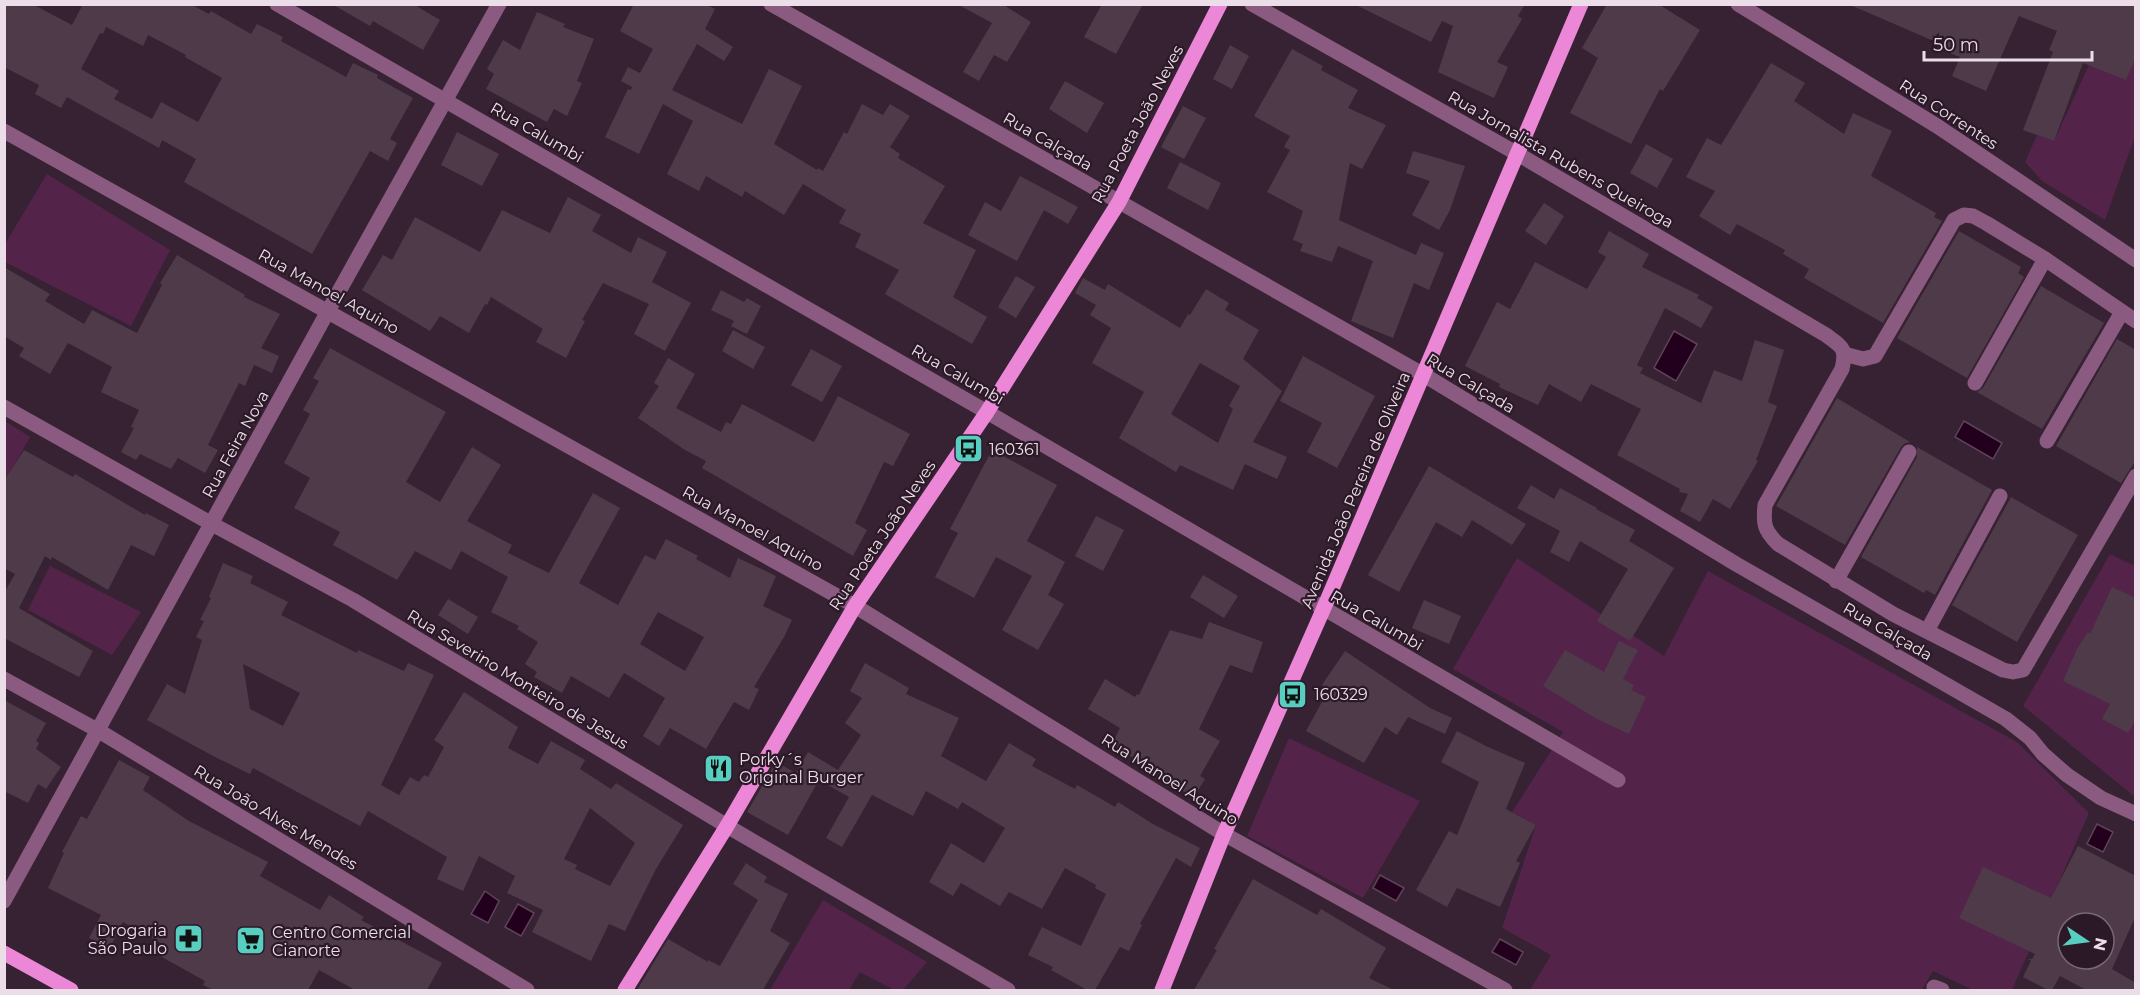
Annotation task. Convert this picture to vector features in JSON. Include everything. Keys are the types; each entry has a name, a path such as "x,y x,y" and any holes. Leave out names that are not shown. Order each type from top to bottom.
{"main road":[{"name":"Rua Poeta João Neves","path":"625,990 727,826 855,606 987,411 1119,202 1220,4"},
{"name":"Avenida João Pereira de Oliveira","path":"1162,990 1224,834 1323,610 1581,4"},
{"path":"4,953 70,990"}],"street":[{"name":"Rua Calumbi","path":"277,4 987,411 1323,610 1618,780"},
{"name":"Rua Feira Nova","path":"4,901 499,4"},
{"name":"Rua Calçada","path":"771,4 1424,375 1736,564 2006,719 2030,738 2043,754 2067,776 2101,798 2136,814"},
{"name":"Rua Jornalista Rubens Queiroga","path":"1252,4 1516,153 1826,335 1842,347 1844,354"},
{"name":"Rua Correntes","path":"1738,4 1937,126 2136,260"},
{"name":"Rua Manoel Aquino","path":"4,131 855,606 1224,834 1505,990"},
{"path":"2136,321 2045,259 1973,216 1964,215 1954,220 1875,356 1863,359 1844,354 1842,369 1765,505 1763,520 1768,534 1778,544 1836,580 1893,614 2003,670 2013,672 2022,670 2136,476"},
{"path":"1975,383 2045,259"},
{"path":"2047,441 2122,312"},
{"name":"Rua Severino Monteiro de Jesus","path":"4,407 353,600 727,826 1008,990"},
{"path":"1836,580 1909,452"},
{"path":"1927,631 2000,496"},
{"name":"Rua João Alves Mendes","path":"4,679 99,731 527,990"}],"shaded area":[{"path":"2135,56 2135,136 2105,220 2042,181 2025,162 2037,135 2054,141 2089,65"},
{"path":"47,174 170,250 131,326 5,262 5,244"},
{"path":"1674,331 1697,344 1676,381 1654,368"},
{"path":"5,421 30,437 5,481"},
{"path":"1964,421 2002,443 1993,459 1955,437"},
{"path":"2110,554 2135,566 2135,797 2023,706"},
{"path":"1517,558 1664,656 1708,571 2017,742 2089,813 2012,990 1973,990 1933,971 1922,990 1530,990 1551,955 1502,928 1536,825 1512,812 1563,732 1453,669"},
{"path":"50,566 141,612 112,655 28,610"},
{"path":"1289,738 1420,801 1363,898 1247,836"},
{"path":"2097,824 2113,832 2103,852 2087,844"},
{"path":"1380,875 1404,888 1396,901 1373,888"},
{"path":"485,891 499,901 488,923 471,914"},
{"path":"823,900 927,962 903,990 894,990 860,972 849,990 770,990"},
{"path":"518,904 534,913 521,936 505,927"},
{"path":"1500,939 1523,952 1516,965 1492,952"}],"building":[{"path":"4,4 32,4 72,25 83,4 190,4 209,14 211,11 251,34 257,24 283,37 281,41 346,77 353,63 378,75 377,78 413,98 390,139 397,143 388,161 370,151 312,254 184,182 196,159 162,140 159,148 67,97 61,108 35,94 39,85 4,67","holes":["106,27 143,46 148,35 222,78 198,122 161,102 152,119 114,99 119,91 81,69 100,33 103,34"]},
{"path":"332,4 413,4 440,20 423,50 373,21 370,26"},
{"path":"634,4 705,4 715,9 705,29 733,47 724,61 697,44 672,90 742,124 769,69 802,86 774,144 817,170 818,168 823,171 844,132 847,134 862,104 883,115 890,104 910,116 890,147 900,154 898,158 945,186 923,223 976,250 953,297 987,317 972,344 885,294 899,270 855,247 861,234 839,223 846,210 803,184 784,215 745,191 742,197 706,176 699,191 667,174 693,121 663,104 639,154 605,137 628,89 631,90 632,87 621,81 628,67 640,73 653,49 620,31"},
{"path":"957,4 1002,4 1031,22 1007,62 994,55 979,81 963,72 992,23"},
{"path":"1102,4 1143,4 1116,54 1084,37"},
{"path":"1354,4 1525,4 1518,16 1522,19 1497,62 1508,67 1494,98 1438,72 1453,26 1442,21 1431,42"},
{"path":"1607,4 1658,4 1700,30 1663,91 1660,89 1631,144 1570,113 1598,58 1582,48"},
{"path":"1848,4 2136,4 2136,56 2126,80 2083,63 2054,141 2023,130 2053,52 2049,50 2057,31 2019,16 1986,91 1952,76 1960,57 1934,47 1936,42"},
{"path":"537,12 565,24 563,27 594,39 577,81 582,83 567,116 554,109 547,122 486,89 494,74 487,69 503,40 520,50"},
{"path":"1230,45 1249,56 1232,89 1213,79"},
{"path":"1292,49 1323,66 1321,70 1358,90 1348,108 1386,125 1362,169 1350,163 1339,220 1416,255 1421,243 1444,253 1429,290 1414,283 1393,338 1351,321 1373,261 1338,246 1332,262 1300,251 1303,244 1293,240 1303,211 1267,192 1290,150 1284,147 1290,136 1254,116"},
{"path":"1771,63 1805,83 1794,101 1844,134 1853,113 1892,131 1871,176 1936,213 1934,217 1942,221 1883,323 1804,278 1809,269 1783,254 1785,250 1737,224 1730,235 1699,216 1715,191 1686,177 1707,138 1721,145"},
{"path":"1065,81 1104,103 1087,133 1049,109"},
{"path":"1183,106 1206,118 1184,159 1161,147"},
{"path":"457,132 499,154 482,186 441,165"},
{"path":"1646,144 1673,159 1657,188 1630,173"},
{"path":"1413,151 1465,166 1450,210 1439,230 1412,215 1430,181 1406,173"},
{"path":"1180,162 1221,183 1208,210 1167,188"},
{"path":"1020,176 1078,207 1068,224 1044,210 1017,261 968,235 985,202 1001,211"},
{"path":"568,197 601,215 592,231 631,253 638,237 667,252 652,282 691,303 665,351 634,334 649,304 603,283 582,320 585,321 566,358 536,342 543,329 491,297 469,333 440,316 430,331 362,290 383,255 392,260 415,217 480,252 502,210 550,233"},
{"path":"1544,203 1564,216 1546,245 1525,231"},
{"path":"1609,231 1649,254 1642,267 1699,295 1697,298 1713,307 1701,328 1665,308 1637,365 1643,368 1640,373 1701,403 1714,370 1742,381 1755,340 1784,350 1768,402 1777,406 1756,460 1758,461 1730,509 1713,499 1700,522 1680,511 1688,494 1679,492 1680,489 1617,455 1641,409 1591,384 1581,402 1549,384 1538,405 1499,387 1500,384 1465,366 1497,302 1510,309 1535,262 1587,289 1606,257 1598,252"},
{"path":"1959,231 2021,267 2018,273 2024,277 1967,378 1897,338"},
{"path":"177,255 245,295 244,297 280,314 261,348 279,356 272,373 254,365 245,386 239,383 208,445 218,450 205,473 178,458 171,469 140,454 136,460 121,452 134,428 131,427 139,410 101,392 112,367 68,343 50,374 19,356 24,348 4,336 4,267 50,294 45,301 84,324 92,310 137,333 162,285 160,283"},
{"path":"1016,276 1035,287 1016,318 998,307"},
{"path":"1083,278 1105,290 1108,284 1180,328 1206,289 1229,303 1225,310 1259,330 1243,359 1282,391 1253,442 1287,457 1277,479 1245,464 1233,490 1180,465 1176,472 1119,438 1144,392 1092,363 1111,328 1090,315 1096,305 1075,293","holes":["1200,363 1240,386 1229,406 1233,409 1218,443 1171,414"]},
{"path":"2041,286 2104,323 2042,429 1977,392 1983,388"},
{"path":"721,290 744,302 747,298 761,306 747,334 731,326 734,321 711,310"},
{"path":"733,330 765,347 753,369 722,351"},
{"path":"2117,339 2136,350 2136,460 2121,483 2056,446"},
{"path":"330,348 446,412 406,482 440,502 472,447 501,465 467,521 512,545 508,553 549,573 593,493 620,508 579,583 618,605 645,555 655,560 666,539 698,556 696,559 730,578 738,558 776,576 763,606 792,620 754,687 759,689 749,710 734,702 706,749 670,728 659,746 643,736 665,698 624,673 609,698 571,676 562,693 534,677 537,672 525,664 538,642 517,629 519,626 491,612 508,577 461,551 451,570 415,551 397,580 333,545 340,532 294,508 310,478 284,463 310,414 303,410 319,381 313,378","holes":["658,612 704,637 685,671 640,644"]},
{"path":"811,349 842,366 822,402 791,385"},
{"path":"1303,356 1375,396 1337,468 1307,452 1322,423 1280,401"},
{"path":"668,358 695,374 676,408 721,432 726,422 731,424 742,404 814,442 838,396 910,434 893,466 884,462 855,523 867,530 853,556 702,468 706,461 685,450 638,418 659,386 654,383"},
{"path":"1837,398 1910,442 1901,447 1845,545 1776,506"},
{"path":"1917,447 1992,490 1935,595 1926,590 1924,593 1861,557 1917,457"},
{"path":"24,450 73,477 75,474 145,515 146,513 169,525 154,556 131,545 108,590 52,557 51,560 45,556 19,608 93,651 79,677 4,638 4,593 15,574 4,568 4,481"},
{"path":"992,450 1057,485 1027,541 1065,562 1048,595 1064,604 1038,650 1002,630 1032,576 996,557 974,598 935,577 958,533 950,529"},
{"path":"1429,466 1526,524 1512,545 1472,520 1462,537 1436,522 1399,592 1368,575"},
{"path":"1531,485 1554,499 1560,488 1635,530 1629,541 1674,568 1630,641 1597,621 1628,569 1580,541 1569,562 1550,552 1560,531 1517,508"},
{"path":"2011,497 2078,535 2017,642 1952,605"},
{"path":"1096,516 1124,530 1103,571 1075,556"},
{"path":"223,563 253,576 250,583 288,602 281,615 357,653 358,650 404,671 408,663 434,675 381,785 399,795 410,777 419,782 424,775 428,777 444,747 434,740 464,692 518,727 508,748 538,764 551,741 585,760 580,769 611,789 616,783 683,825 656,869 625,931 609,924 591,961 532,932 543,910 507,893 515,876 479,856 463,891 437,879 447,857 368,811 360,826 253,768 250,774 147,720 167,684 185,694 202,640 196,637 204,621 200,620 211,598 209,597","holes":["243,664 300,693 283,726 250,709","590,808 635,843 610,886 575,869 577,865 564,859"]},
{"path":"1203,575 1238,596 1224,618 1190,597"},
{"path":"2112,587 2136,598 2136,718 2128,733 2102,719 2110,704 2063,681 2077,649 2088,632 2090,634"},
{"path":"448,599 478,617 468,634 438,615"},
{"path":"1424,600 1461,616 1449,644 1412,628"},
{"path":"1209,622 1263,642 1252,673 1230,665 1199,729 1220,741 1200,776 1205,779 1194,797 1162,780 1163,777 1112,744 1120,728 1088,709 1105,679 1135,697 1139,695 1170,630 1202,639"},
{"path":"1619,641 1638,650 1623,679 1634,685 1631,690 1646,697 1629,734 1597,719 1543,686 1565,650 1604,672"},
{"path":"1345,651 1430,708 1452,718 1445,734 1408,717 1397,735 1385,727 1364,763 1306,731 1329,689 1322,685"},
{"path":"865,663 909,688 906,694 959,718 941,756 986,781 1009,743 1036,759 1032,766 1075,789 1077,785 1115,807 1118,802 1153,824 1200,848 1191,867 1176,858 1140,924 1142,925 1129,951 1120,947 1095,990 1087,990 1051,970 1053,967 1028,955 1042,927 1081,946 1106,894 1095,888 1096,885 1065,868 1042,909 1009,892 1000,906 961,883 953,896 929,882 951,843 984,863 1005,828 962,802 958,809 926,791 913,816 872,795 842,847 826,838 849,797 819,780 788,835 747,812 776,762 796,773 808,752 838,770 861,735 845,723 862,698 850,691"},
{"path":"4,700 46,723 36,741 39,743 36,749 61,767 46,789 38,784 28,803 4,791"},
{"path":"1457,731 1525,763 1506,809 1536,825 1516,861 1520,863 1500,907 1457,888 1447,907 1416,890 1449,831 1457,835 1479,782 1441,762"},
{"path":"119,760 150,777 143,790 189,821 268,862 260,876 320,910 329,895 364,917 361,920 442,963 427,990 355,990 319,970 308,990 213,990 203,985 205,981 160,956 166,946 123,922 110,948 89,938 101,915 48,888 64,853 62,852 81,816 87,819"},
{"path":"2078,846 2136,876 2136,915 2116,960 2116,911 2056,911 2056,971 2115,971 2136,983 2136,990 2086,990 2060,976 2052,990 2048,990 2023,977 2031,961 2028,959 2032,959 2035,954 1959,918 1983,867 2051,898"},
{"path":"746,863 767,877 764,882 788,894 770,931 790,943 763,990 637,990 668,939 708,962 708,960 720,966 758,900 733,884"},
{"path":"1253,879 1317,915 1321,909 1386,948 1369,978 1394,990 1194,990"}],"place":[{"name":"160361","path":"968,449"},
{"name":"160329","path":"1293,694"},
{"name":"Porky´s Original Burger","path":"718,768"},
{"name":"Drogaria São Paulo","path":"188,939"},
{"name":"Centro Comercial Cianorte","path":"251,941"}]}
